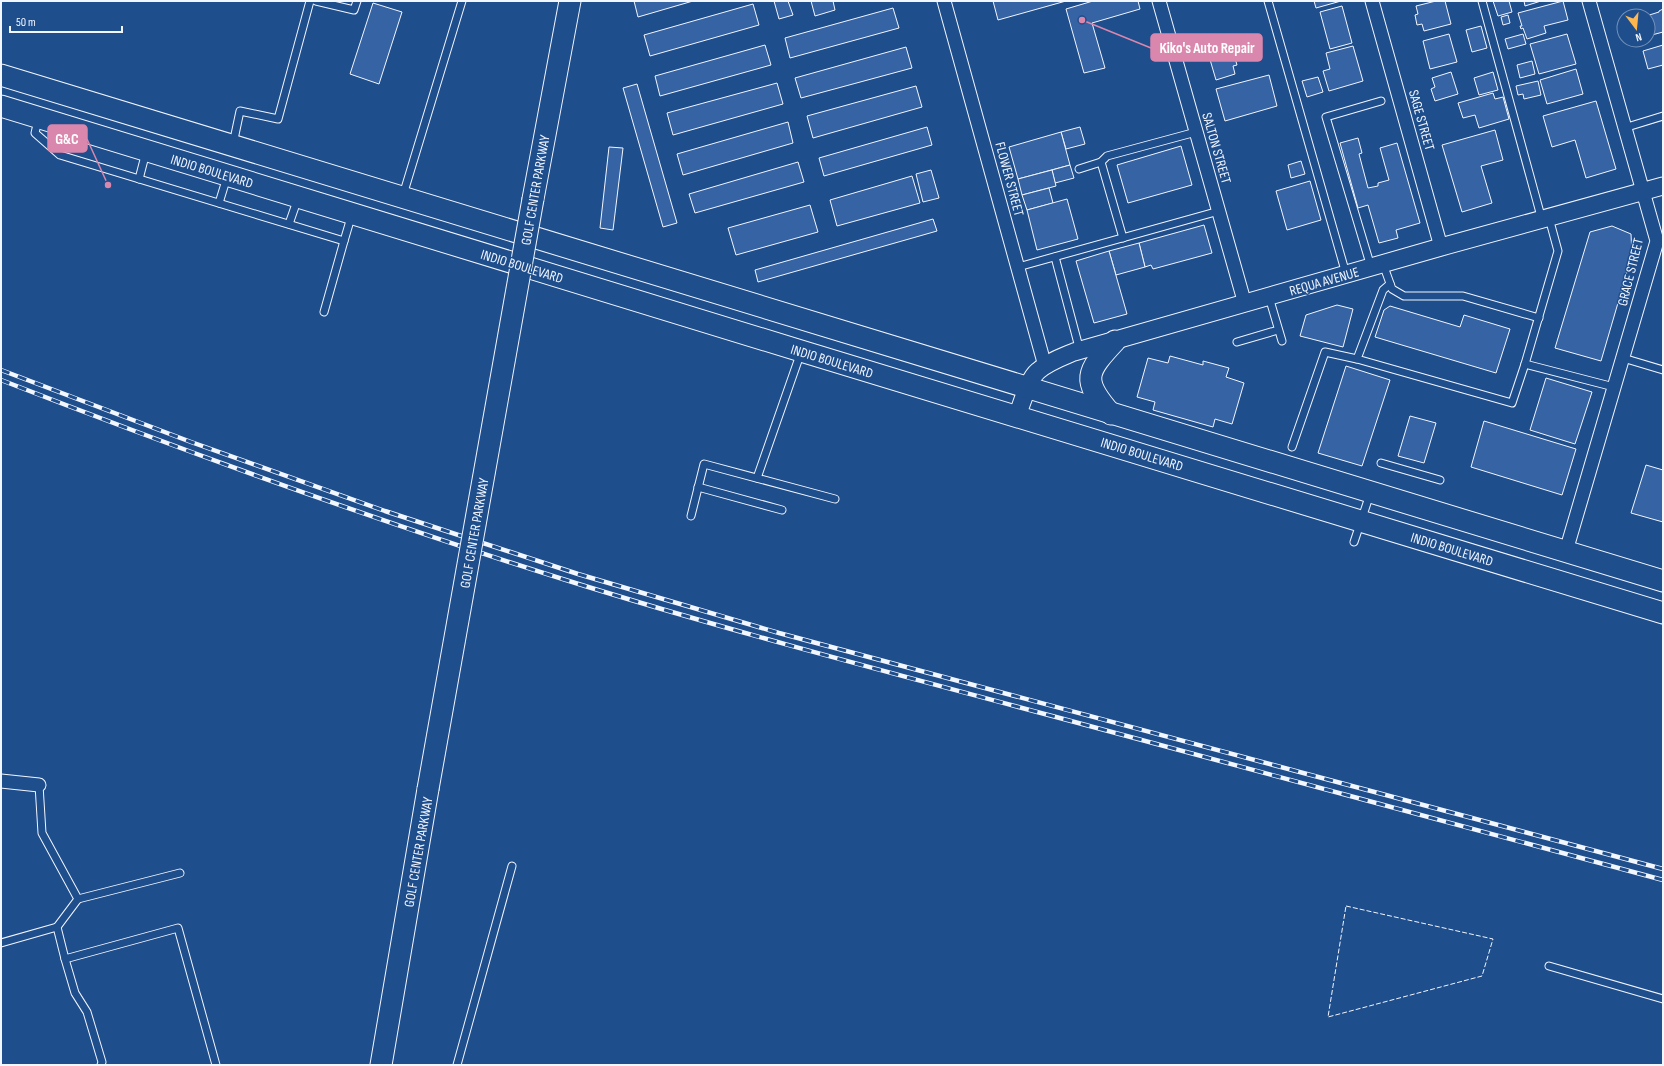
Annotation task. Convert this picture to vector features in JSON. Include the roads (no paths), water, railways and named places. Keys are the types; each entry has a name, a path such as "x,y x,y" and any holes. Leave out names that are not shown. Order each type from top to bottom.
{"main road":[{"name":"GOLF CENTER PARKWAY","path":"381,1065 428,789 533,199 570,1"},
{"path":"1,75 1663,581"},
{"name":"INDIO BOULEVARD","path":"1,106 1360,522 1663,613"},
{"path":"709,323 723,317 740,316 784,328 832,328"},
{"path":"1111,414 1097,399 1092,389 1090,380 1096,362 1114,341"}],"street":[{"name":"FLOWER STREET","path":"944,1 1045,366"},
{"name":"SALTON STREET","path":"1159,1 1245,304"},
{"name":"SAGE STREET","path":"1372,1 1441,247"},
{"name":"GRACE STREET","path":"1566,551 1657,241 1589,1"},
{"name":"REQUA AVENUE","path":"1017,416 1028,387 1038,371 1059,358 1441,247 1663,186"},
{"path":"1,781 39,785"}],"lane":[{"path":"233,146 240,112 278,120 310,1"},
{"path":"316,1 354,10 357,1"},
{"path":"402,198 462,1"},
{"path":"1268,1 1347,274"},
{"path":"1292,447 1325,352 1357,359 1512,403 1539,318 1558,251 1546,219 1482,1"},
{"path":"1381,101 1326,117 1377,266 1392,289 1404,296 1463,296 1539,318"},
{"path":"1624,128 1663,116"},
{"path":"39,117 34,133 60,155 344,241"},
{"path":"1079,169 1101,162 1106,156 1196,132"},
{"path":"139,179 147,150"},
{"path":"1101,162 1124,238"},
{"path":"219,203 228,175"},
{"path":"289,224 298,197"},
{"path":"1018,267 1219,211"},
{"path":"324,312 352,213"},
{"path":"1055,257 1080,351"},
{"path":"1357,359 1383,290 1390,284"},
{"path":"1269,297 1282,341"},
{"path":"1237,342 1278,330"},
{"path":"757,478 801,351"},
{"path":"1623,358 1663,370"},
{"path":"1525,364 1614,388"},
{"path":"1381,463 1440,480"},
{"path":"691,516 704,464 835,499"},
{"path":"698,487 782,510"},
{"path":"1354,542 1371,492"},
{"path":"39,785 42,833 78,900"},
{"path":"457,1065 512,866"},
{"path":"1,943 57,927 78,900 180,873"},
{"path":"57,927 75,994 87,1012 102,1062 101,1065"},
{"path":"65,959 178,928 216,1065"},
{"path":"1549,966 1663,999"}],"railway":[{"path":"1,370 191,442 385,511 578,574 779,633 1663,869"},
{"path":"1,380 219,462 365,514 511,563 644,604 879,670 1663,880"}],"place":[{"name":"Kiko's Auto Repair","path":"1082,20"},
{"name":"G&C","path":"108,185"}]}
